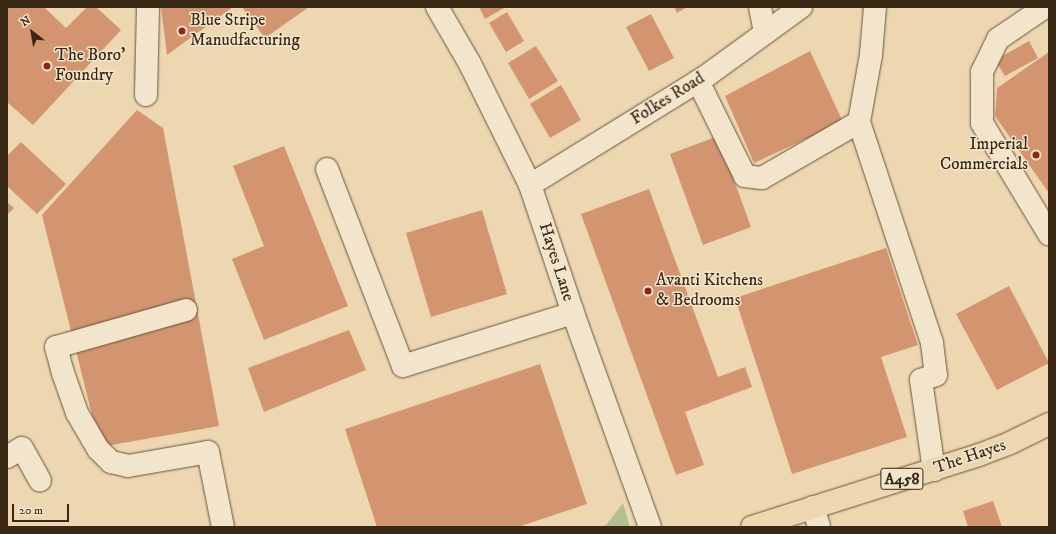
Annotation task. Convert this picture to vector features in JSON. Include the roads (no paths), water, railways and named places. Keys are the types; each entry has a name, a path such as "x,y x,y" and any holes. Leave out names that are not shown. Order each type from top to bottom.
{"highway":[{"name":"The Hayes","path":"752,527 816,517 934,470 1010,443 1049,424"}],"street":[{"path":"146,95 148,7"},
{"name":"Hayes Lane","path":"437,7 470,64 530,185 572,313 650,527"},
{"path":"760,7 765,33"},
{"name":"Folkes Road","path":"530,185 698,81 801,7"},
{"path":"875,7 871,55 859,122 932,342 936,375 921,380 934,470"},
{"path":"1045,7 998,39 982,72 982,123 1049,234"},
{"path":"698,81 745,176 762,178 859,122"},
{"path":"327,168 403,366 572,313"},
{"path":"186,310 56,347 63,373 77,413 98,449 111,462 128,466 208,452 223,527"},
{"path":"7,457 22,448 40,480"}],"place":[{"name":"Blue Stripe Manudfacturing","path":"182,31"},
{"name":"The Boro' Foundry","path":"47,66"},
{"name":"Imperial Commercials","path":"1036,155"},
{"name":"Avanti Kitchens & Bedrooms","path":"648,291"}]}
